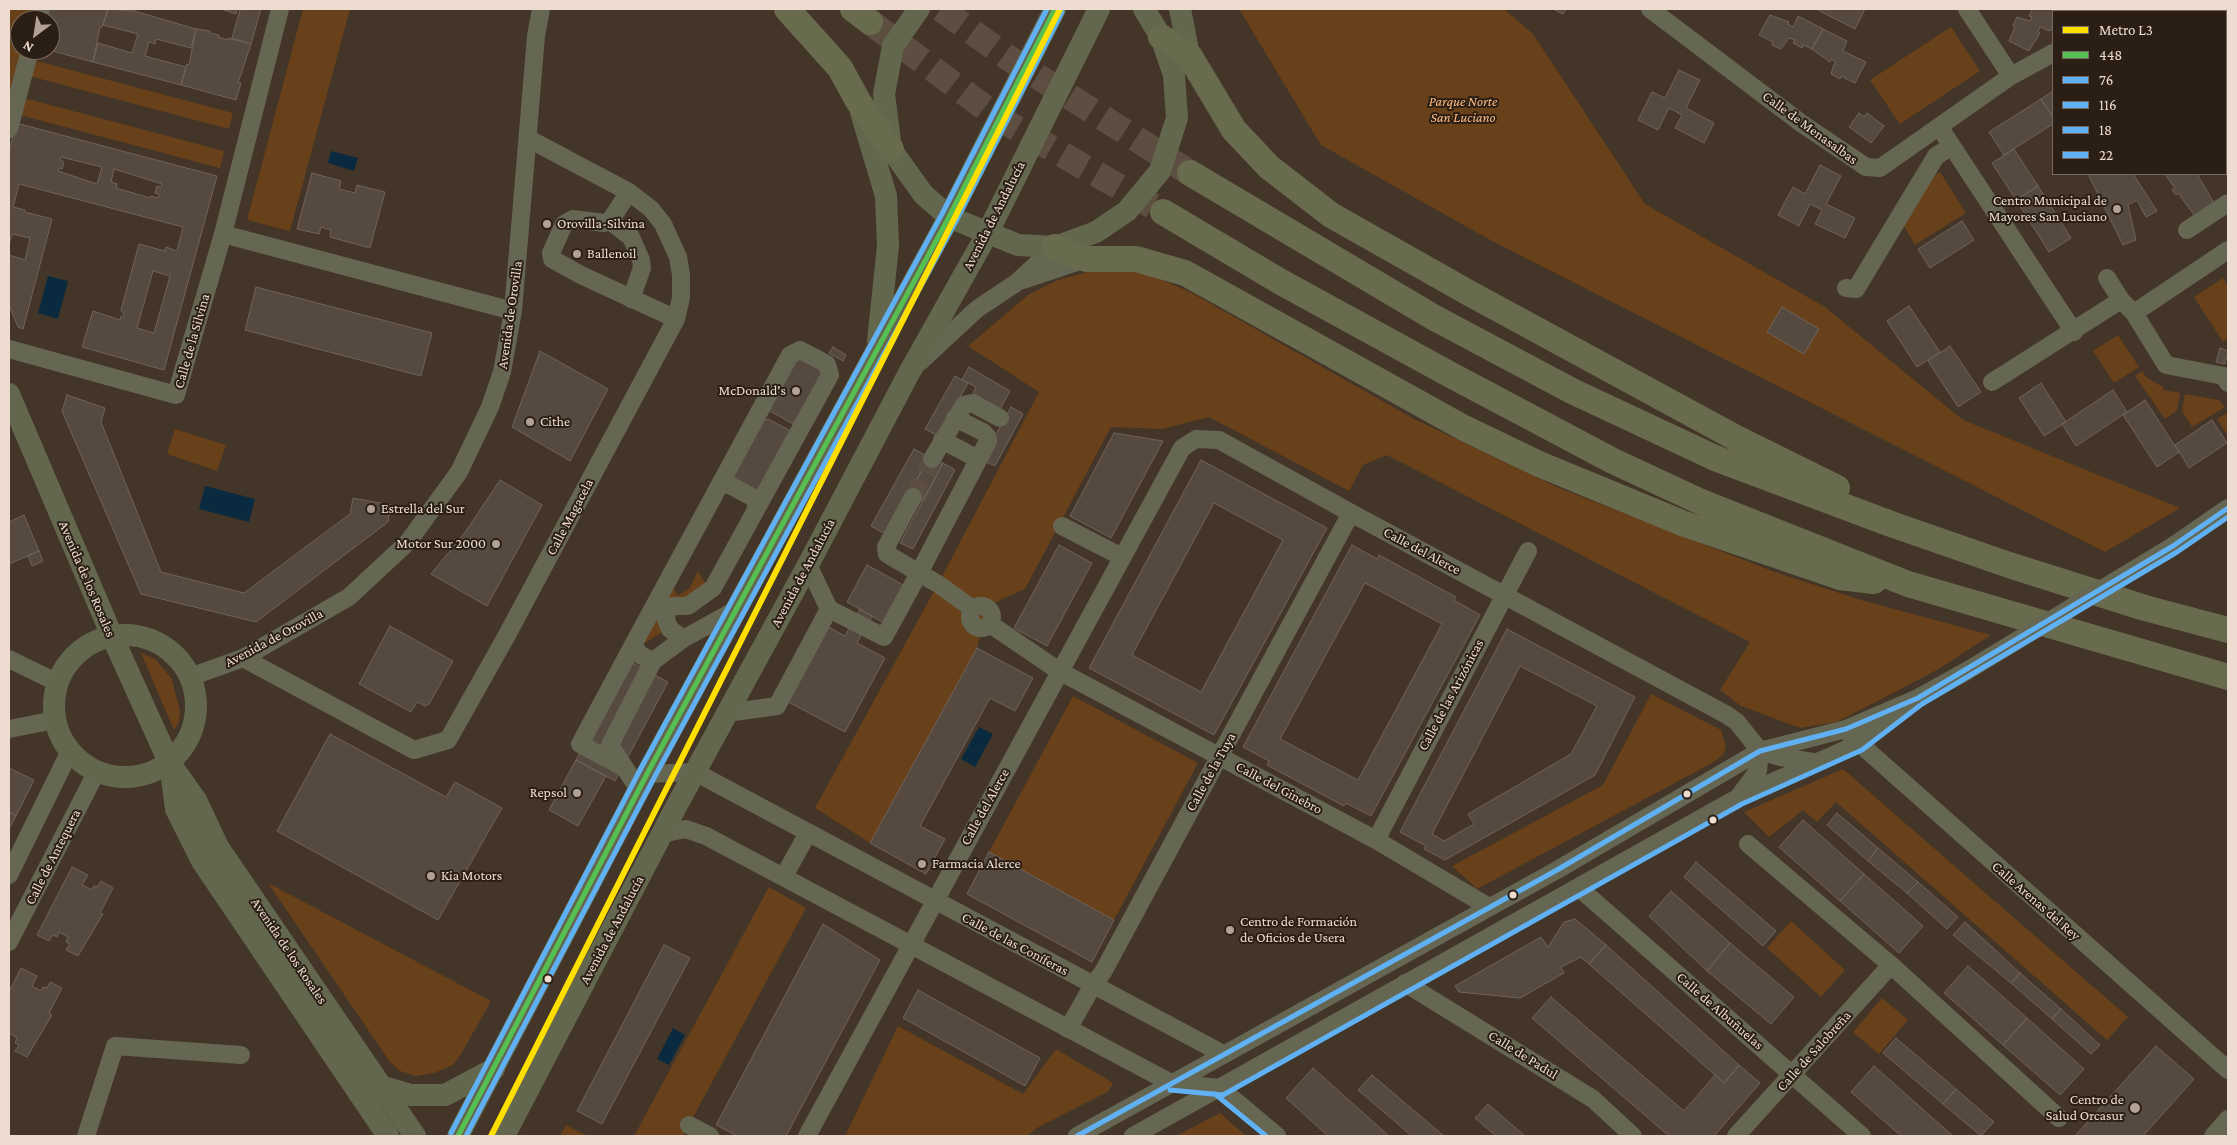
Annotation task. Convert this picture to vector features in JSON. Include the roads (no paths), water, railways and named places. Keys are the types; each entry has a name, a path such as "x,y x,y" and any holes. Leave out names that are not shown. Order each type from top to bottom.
{"highway":[{"path":"786,9 840,68 858,101 891,149"},
{"path":"1162,37 1189,55 1234,130 1269,167 1331,215 1478,298 1736,438 1854,497 1891,524"},
{"path":"1190,174 1433,317 1572,391 1716,458 1891,524 2009,565 2136,605 2228,630"},
{"path":"1163,212 1281,282 1449,374 1613,461 1699,500 1908,584 2228,678"},
{"path":"1055,247 1086,259 1136,259 1185,273 1464,428 1539,464 1682,523 1840,577 1908,584"}],"main road":[{"path":"919,9 893,46 884,94 891,149 923,194 949,217 986,234 1018,245 1055,247 1096,232 1127,211 1160,171 1177,118 1174,75 1162,37 1144,9"},
{"path":"458,1136 643,782 949,217 1055,9"},
{"name":"Avenida de Andalucía","path":"504,1136 661,834 808,565 909,373 986,234 1099,9"},
{"path":"1180,9 1189,55"},
{"path":"858,101 886,196 888,246 876,352"},
{"name":"Avenida de los Rosales","path":"9,394 112,636 170,762 196,800 218,847 415,1136"},
{"path":"112,636 135,636 158,643 177,658 190,677 196,700 194,723 185,744 170,762 153,772 134,777 115,776 97,771 82,763 70,751 61,736 55,720 54,701 58,682 70,661 89,645 112,636"},
{"name":"Avenida de los Rosales","path":"170,762 176,809 202,861 388,1136"},
{"path":"380,1086 411,1095 445,1095 494,1069"}],"street":[{"name":"Calle de la Silvina","path":"9,349 176,395 223,234 280,9"},
{"name":"Calle de Menasalbas","path":"1650,9 1801,123 1866,168 1880,168 2012,76 2052,54"},
{"name":"Avenida de Orovilla","path":"190,677 243,658 349,597 408,542 459,472 490,407 502,372 513,311 529,139 536,36 540,10"},
{"path":"1971,10 2012,76"},
{"path":"9,129 27,60"},
{"path":"1940,128 2074,332"},
{"name":"Calle Magacela","path":"243,658 414,750 448,740 507,635 676,319 682,298 682,275 678,257 663,224 640,200 629,192 529,139"},
{"path":"1846,288 1856,289 1936,156 1952,146"},
{"path":"629,192 610,221 604,223 573,219 564,224 551,253 552,258 581,275 676,319"},
{"path":"2187,230 2228,203"},
{"path":"610,221 631,237 641,260 642,268 631,299"},
{"path":"223,234 513,311"},
{"path":"909,373 977,309 1016,283 1055,247"},
{"path":"2134,313 2228,250"},
{"path":"1016,283 1086,259"},
{"path":"2107,278 2121,300 2134,313 2166,365 2224,376 2228,383"},
{"path":"1992,382 2074,332 2121,300"},
{"path":"683,639 670,629 666,620 667,612 672,606 688,606 713,588 830,374 827,364 800,350 790,355 580,744 623,768 643,782 695,772"},
{"path":"932,458 964,405 972,403 1000,418"},
{"path":"808,565 829,609 884,637 988,441 988,436 955,418"},
{"name":"Calle del Alerce","path":"807,1136 1182,448 1196,439 1219,440 1727,715 1736,722 1760,751"},
{"path":"942,440 978,459"},
{"path":"719,486 728,484 754,498 757,508"},
{"name":"Calle del Ginebro","path":"913,497 886,547 886,554 938,584 973,610 970,620 974,626 984,628 990,624 1059,671 1376,840 1489,906"},
{"path":"1077,1136 1557,870 1760,751 1846,729 1918,698 1965,672 2173,546 2228,508"},
{"name":"Calle de la Tuya","path":"1068,1029 1093,985 1103,972 1351,513"},
{"path":"1062,526 1122,558"},
{"name":"Calle de las Arizónicas","path":"1376,840 1528,551"},
{"path":"623,768 610,745 653,661 683,639 737,609"},
{"path":"727,713 777,706 829,609"},
{"path":"633,645 640,655 653,661"},
{"path":"9,659 58,682"},
{"path":"1133,1136 1739,797 1813,762 1858,744 1918,698"},
{"path":"9,730 55,720"},
{"name":"Calle Arenas del Rey","path":"1846,729 1858,744 2228,1070"},
{"path":"9,875 70,751"},
{"path":"1760,751 1813,762"},
{"path":"1739,797 1758,771 1760,751"},
{"name":"Calle de Antequera","path":"9,942 97,771"},
{"name":"Calle de las Coníferas","path":"695,772 1223,1054"},
{"path":"661,834 686,829 694,830 784,876 1171,1083 1220,1088 1277,1136"},
{"path":"784,876 808,833"},
{"path":"1748,844 1891,965 2059,1118"},
{"name":"Calle de Albuñuelas","path":"1578,887 1862,1136"},
{"name":"Calle de Salobreña","path":"1736,1136 1891,965"},
{"name":"Calle de Padul","path":"1405,983 1593,1099 1633,1136"},
{"path":"86,1136 115,1046 241,1055"},
{"path":"1220,1088 1223,1054"},
{"path":"2213,1136 2228,1119"},
{"path":"689,1126 710,1136"}],"water":[{"path":"331,151 358,158 354,171 328,163"},
{"path":"48,276 68,281 58,319 38,313"},
{"path":"205,486 255,499 249,522 199,509"},
{"path":"979,727 993,734 975,767 961,759"},
{"path":"673,1028 685,1035 669,1065 657,1059"}],"tunnel":[{"path":"941,9 1007,57 1190,173"},
{"path":"870,22 1000,119 1163,212"},
{"path":"913,497 932,459"}],"metro line":[{"name":"L3","path":"491,1136 1060,9"}],"place":[{"name":"Centro Municipal de Mayores San Luciano","path":"2117,209"},
{"name":"Orovilla-Silvina","path":"547,224"},
{"name":"Ballenoil","path":"577,254"},
{"name":"McDonald's","path":"796,391"},
{"name":"Cithe","path":"530,422"},
{"name":"Estrella del Sur","path":"371,509"},
{"name":"Motor Sur 2000","path":"496,544"},
{"name":"Repsol","path":"577,793"},
{"name":"Farmacia Alerce","path":"922,864"},
{"name":"Kia Motors","path":"431,876"},
{"name":"Centro de Formación de Oficios de Usera","path":"1230,930"},
{"name":"Centro de Salud Orcasur","path":"2135,1108"}],"park label":[{"name":"Parque Norte San Luciano","path":"1463,110"}]}
